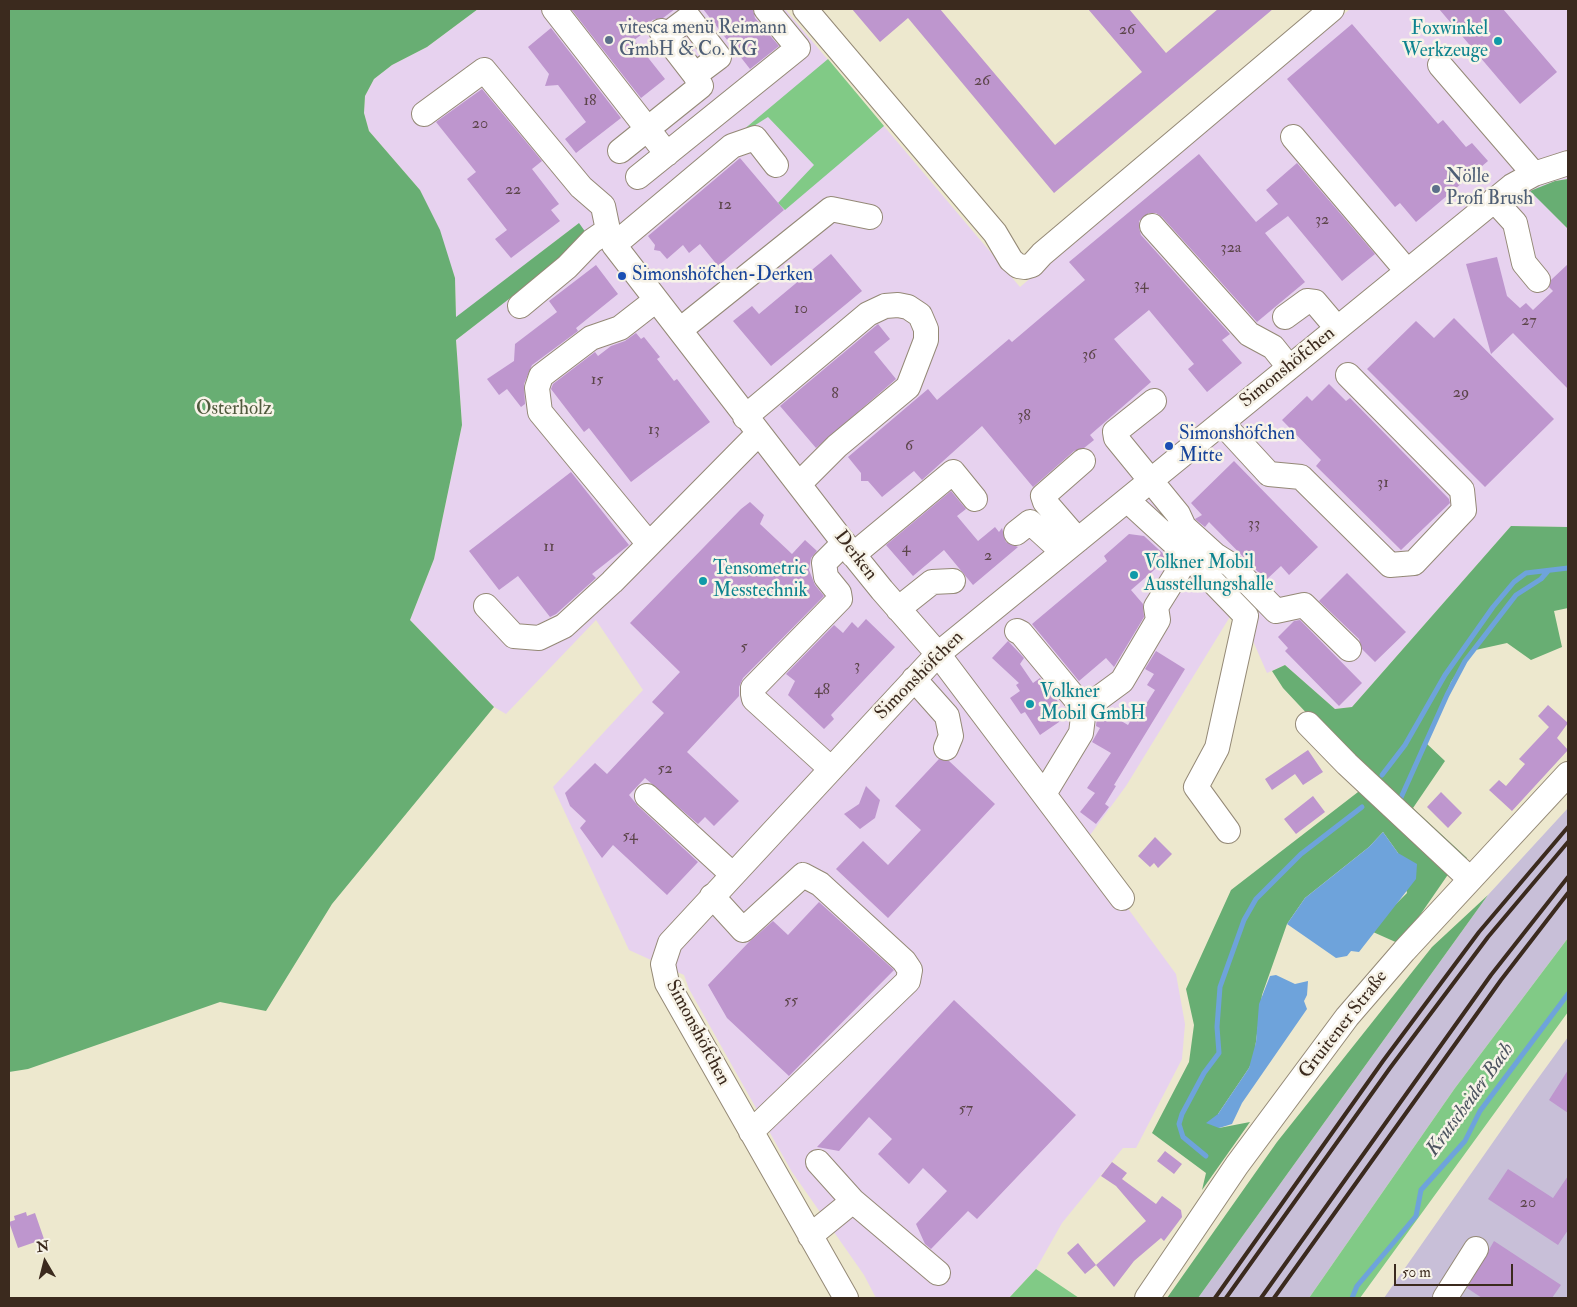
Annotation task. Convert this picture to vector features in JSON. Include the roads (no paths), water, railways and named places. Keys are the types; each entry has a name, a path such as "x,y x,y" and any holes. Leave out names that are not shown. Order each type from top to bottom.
{"street":[{"path":"554,9 667,154"},
{"path":"638,177 798,48 766,9"},
{"path":"805,9 995,233 1011,260 1018,266 1025,267 1032,265 1042,254 1332,9"},
{"path":"620,151 696,82 719,57 689,18 663,33"},
{"path":"1440,65 1534,174"},
{"name":"Derken","path":"424,114 484,70 581,187 603,206 611,238 656,300 848,549 938,654 1122,898"},
{"path":"696,82 717,112"},
{"path":"1293,137 1407,271"},
{"path":"520,306 567,266 592,241 611,238 732,146 755,138 776,165"},
{"name":"Simonshöfchen","path":"846,1298 667,983 663,964 670,943 830,768 938,654 1494,200 1512,186 1534,174 1568,163"},
{"path":"1494,200 1515,223 1524,263 1538,280"},
{"path":"680,330 831,209 870,217"},
{"path":"1152,226 1249,334 1272,347 1289,367"},
{"path":"649,544 540,412 537,388 541,376 591,338 620,328 656,300"},
{"path":"1285,317 1307,301 1315,302 1337,328"},
{"path":"486,606 514,636 539,638 564,626 612,582 649,544 752,426 868,314 885,306 898,305 908,307 920,315 926,329 926,340 908,387 837,446 799,484"},
{"path":"1222,423 1270,474 1301,477 1390,565 1414,563 1464,510 1462,490 1348,375"},
{"path":"1154,401 1115,432 1116,438 1178,514 1184,526 1215,555 1231,565 1276,611 1304,605 1349,649"},
{"path":"1070,546 1043,496 1083,461"},
{"path":"830,768 754,700 753,688 840,599 839,593 826,577 824,563 848,549 953,472 975,499"},
{"path":"1127,500 1188,556 1246,616 1216,748 1196,787 1228,831"},
{"path":"1016,533 1030,522 1070,546"},
{"path":"1044,794 1081,733 1084,709 1122,681 1158,620 1156,607 1188,556"},
{"path":"898,609 932,582 953,581"},
{"path":"1017,631 1021,633 1084,709"},
{"path":"914,679 947,716 951,736 946,748"},
{"path":"1308,724 1470,879"},
{"name":"Gruitener Straße","path":"1147,1298 1237,1165 1347,1017 1470,879 1568,774"},
{"path":"647,796 732,874"},
{"path":"712,896 743,930 803,875 820,884 904,961 910,970 908,981 751,1132"},
{"path":"818,1162 853,1201 938,1273"},
{"path":"810,1236 853,1201"},
{"path":"1445,1298 1476,1249"}],"water":[{"path":"1383,832 1398,853 1417,864 1416,879 1359,952 1351,951 1347,956 1336,958 1287,924 1305,898 1369,847"},
{"path":"1276,975 1295,984 1308,981 1307,995 1304,1001 1307,1009 1242,1103 1232,1124 1219,1128 1206,1123 1218,1114 1249,1068 1256,1042 1259,1004 1270,976"}],"waterway":[{"path":"1382,775 1405,745 1445,675 1493,607 1514,582 1526,573 1568,568"},
{"path":"1399,802 1447,695 1465,661 1516,595 1541,579 1548,571"},
{"path":"1206,1156 1183,1137 1179,1124 1182,1114 1204,1073 1219,1053 1217,1027 1220,987 1244,920 1256,899 1301,854 1362,807"},
{"name":"Krutscheider Bach","path":"1352,1298 1357,1286 1416,1216 1421,1190 1465,1141 1480,1111 1568,994"}],"railway":[{"path":"1215,1298 1383,1061 1479,932 1568,827"},
{"path":"1226,1298 1390,1068 1488,937 1568,842"},
{"path":"1261,1298 1491,975 1568,877"},
{"path":"1274,1298 1501,980 1568,893"}],"place":[{"name":"vitesca menü Reimann GmbH & Co. KG","path":"609,40"},
{"name":"Foxwinkel Werkzeuge","path":"1498,41"},
{"name":"Nölle Profi Brush","path":"1436,189"},
{"name":"Simonshöfchen-Derken","path":"622,276"},
{"name":"Simonshöfchen Mitte","path":"1169,446"},
{"name":"Volkner Mobil Ausstellungshalle","path":"1134,575"},
{"name":"Tensometric Messtechnik","path":"703,581"},
{"name":"Volkner Mobil GmbH","path":"1030,704"}],"park label":[{"name":"Osterholz","path":"234,410"}]}
